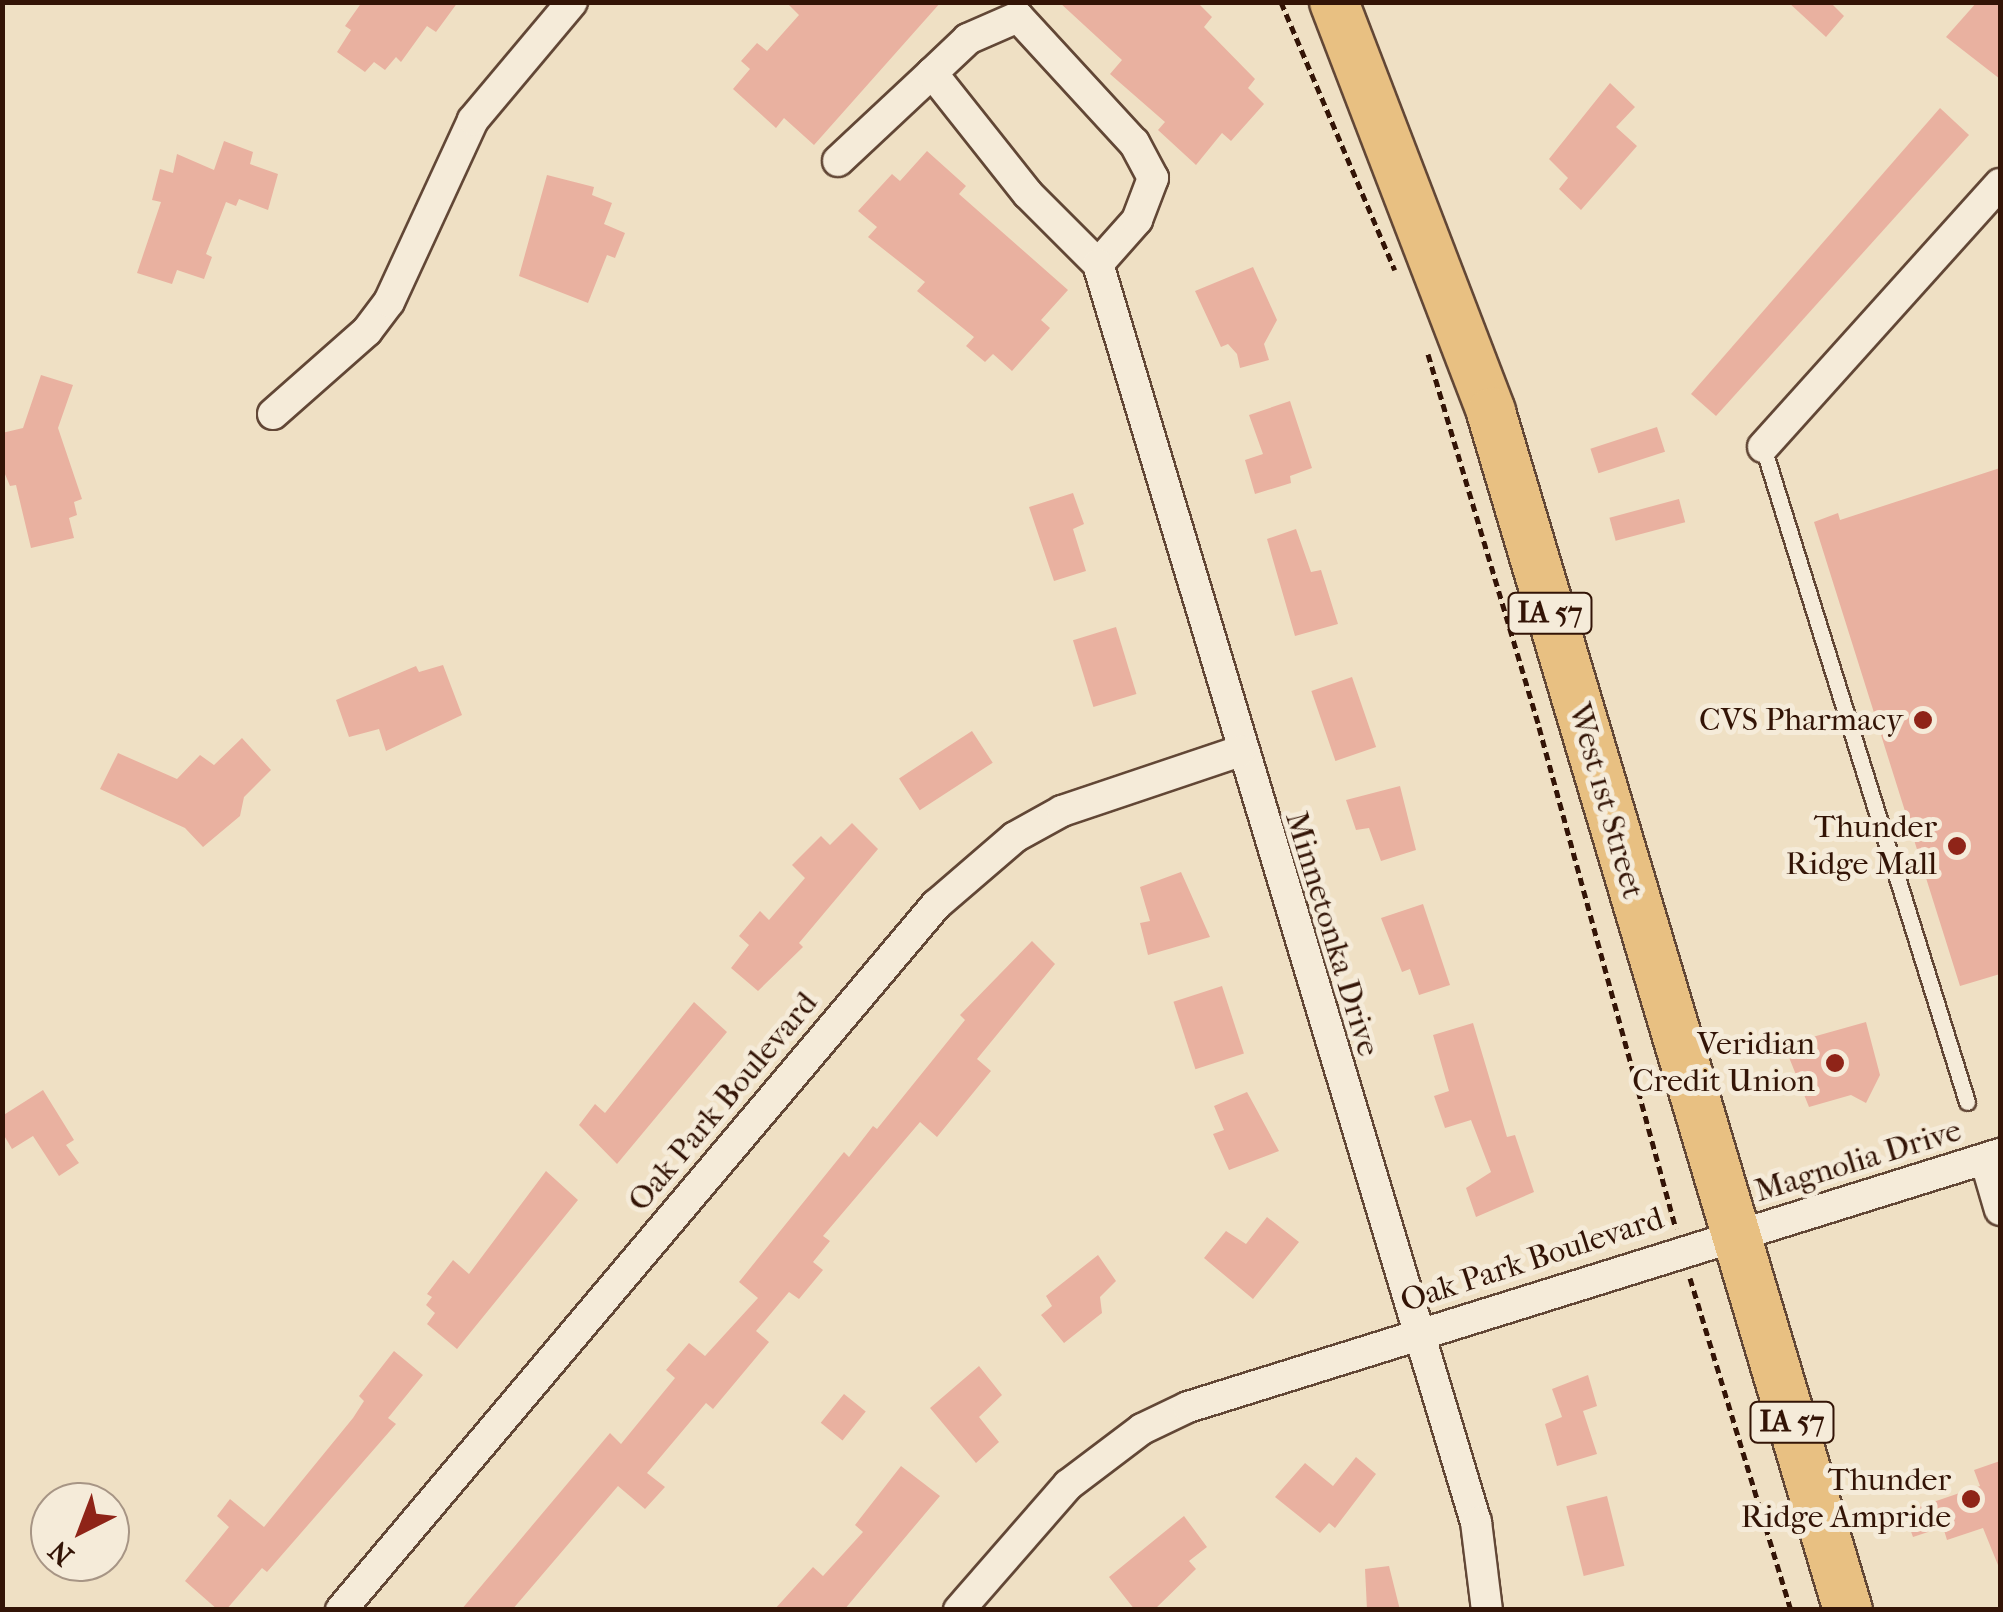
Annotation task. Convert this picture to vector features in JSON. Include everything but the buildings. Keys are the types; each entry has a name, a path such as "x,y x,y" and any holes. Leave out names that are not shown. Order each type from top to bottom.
{"main road":[{"name":"West 1st Street","path":"1334,2 1491,412 1848,1610"}],"street":[{"path":"273,414 368,331 389,302 473,120 572,2"},
{"path":"838,161 968,39 1018,17 1134,142 1154,178 1137,220 1101,272 1028,194 932,73"},
{"path":"1763,447 2000,184"},
{"name":"Minnetonka Drive","path":"1101,272 1240,750 1476,1522 1487,1610"},
{"name":"Oak Park Boulevard","path":"341,1610 936,905 1015,837 1062,811 1240,750"},
{"path":"1993,1157 2000,1210"},
{"name":"Magnolia Drive","path":"1735,1234 1993,1157"},
{"name":"Oak Park Boulevard","path":"959,1610 1068,1485 1142,1430 1238,1388 1735,1234"}],"lane":[{"path":"1763,447 1968,1102"}],"path":[{"path":"1281,2 1398,280"},
{"path":"1427,352 1539,727 1682,1250 1792,1610"}],"place":[{"name":"CVS Pharmacy","path":"1923,720"},
{"name":"Thunder Ridge Mall","path":"1957,846"},
{"name":"Veridian Credit Union","path":"1835,1063"},
{"name":"Thunder Ridge Ampride","path":"1971,1499"}]}
